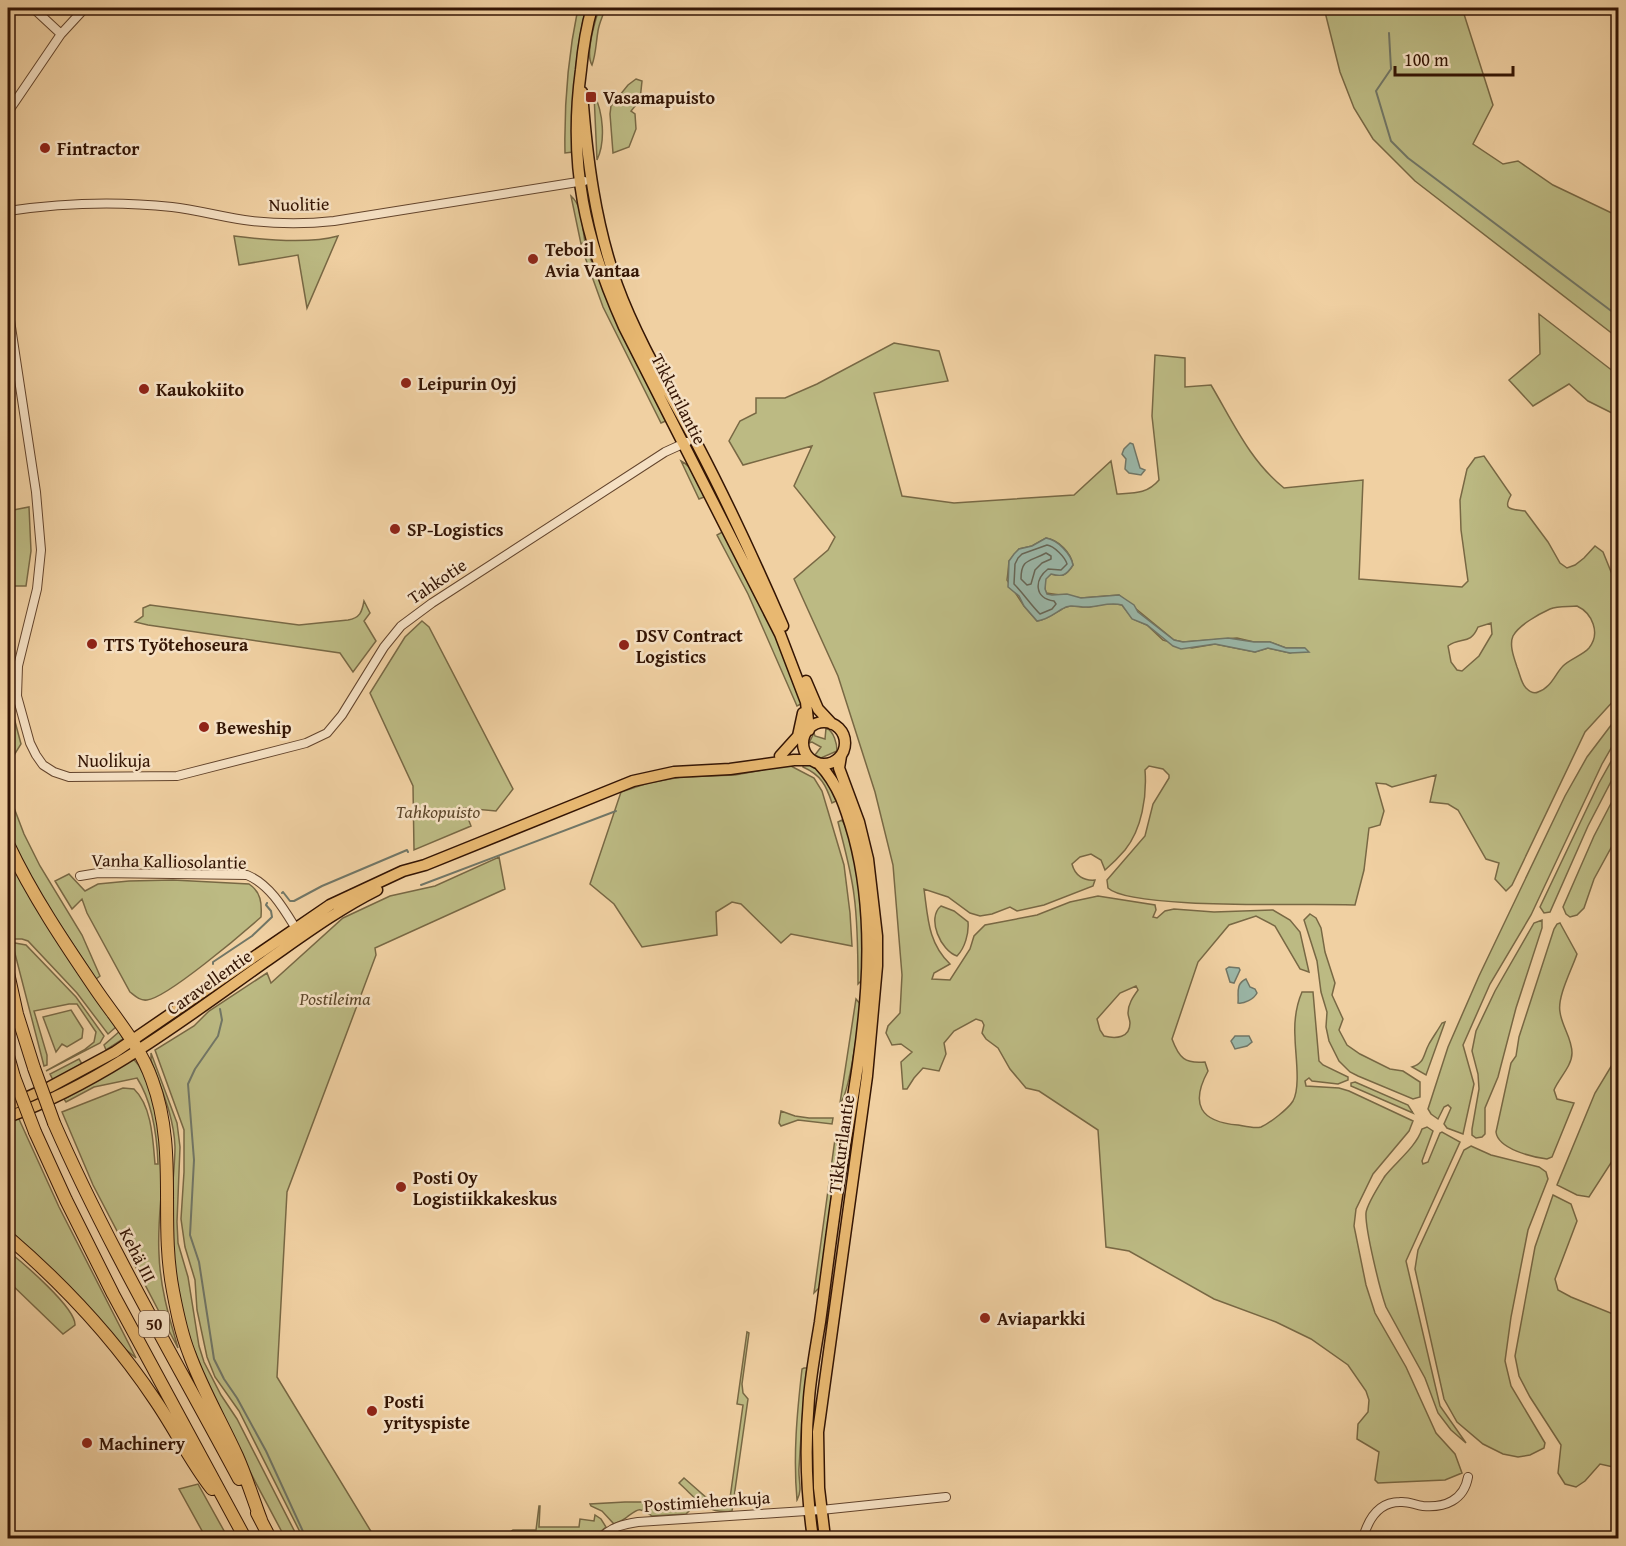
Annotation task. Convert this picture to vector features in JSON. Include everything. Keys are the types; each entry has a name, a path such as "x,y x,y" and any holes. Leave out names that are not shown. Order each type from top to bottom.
{"highway":[{"path":"8,843 37,898 85,974 136,1045 158,1094 166,1136 167,1258 178,1316 188,1352 238,1457 261,1520"},
{"name":"Kehä III","path":"8,974 17,1014 34,1068 77,1176 270,1539"},
{"name":"50","path":"8,1056 35,1132 66,1200 113,1294 245,1539"},
{"path":"8,1237 70,1294 100,1328 155,1399 200,1473 232,1513"}],"main road":[{"name":"Tikkurilantie","path":"592,8 587,23 576,102 577,155 585,181 593,249 606,287 757,566 818,710 832,724"},
{"name":"Tikkurilantie","path":"689,441 780,634 807,702 806,735"},
{"path":"780,756 798,736 807,702"},
{"path":"820,723 832,724 844,736 845,744 841,756 832,763 815,762 806,753 806,735 820,723"},
{"name":"Caravellentie","path":"752,767 796,748 806,735"},
{"name":"Tikkurilantie","path":"825,1539 820,1510 817,1460 820,1411 867,1076 878,936 868,859 859,822 839,768 841,756"},
{"name":"Caravellentie","path":"8,1117 87,1082 298,932 330,905 362,889 633,781 674,772 752,767 794,760 815,762"},
{"name":"Tikkurilantie","path":"813,1539 806,1450 809,1396 852,1104 869,968 869,934 860,860 841,795 830,775 815,762"},
{"name":"Caravellentie","path":"8,1106 136,1045"}],"street":[{"path":"33,8 61,34"},
{"path":"8,112 61,34 85,8"},
{"name":"Nuolitie","path":"8,210 65,205 132,204 174,207 252,221 298,224 334,221 585,181"},
{"name":"Nuolikuja","path":"8,307 36,492 41,550 37,589 18,666 17,696 30,743 40,761 54,772 69,777 177,776 306,743 327,733"},
{"name":"Tahkotie","path":"327,733 342,715 384,647 402,626 432,603 665,452 689,441"},
{"name":"Vanha Kalliosolantie","path":"80,876 98,873 247,875 262,883 273,894 298,932"},
{"path":"1364,1539 1371,1517 1379,1509 1398,1502 1434,1506 1456,1500 1462,1494 1468,1477"},
{"name":"Postimiehenkuja","path":"601,1539 613,1529 624,1524 809,1511 946,1497"}],"green space":[{"path":"578,8 586,8 575,80 573,152 565,153 567,80"},
{"path":"1324,8 1464,8 1463,11 1493,105 1473,144 1503,164 1518,161 1553,185 1618,216 1618,338 1415,181 1373,139 1354,108 1340,72"},
{"path":"598,12 604,12 598,28 592,65 589,54"},
{"path":"636,79 642,81 640,100 631,111 635,114 636,129 629,147 613,153 611,106"},
{"path":"594,94 600,109 602,127 602,144 597,160"},
{"path":"571,196 578,205 581,218 585,242 581,244"},
{"path":"234,236 301,241 338,236 307,308 298,255 239,265"},
{"path":"589,256 668,420 661,423 603,307 585,257"},
{"path":"1539,314 1618,375 1618,416 1588,401 1569,384 1533,406 1509,380 1540,354"},
{"path":"894,343 939,351 948,381 874,393 902,496 954,503 1074,495 1111,461 1117,494 1140,492 1150,488 1159,480 1152,416 1155,355 1185,358 1185,387 1211,385 1261,466 1284,488 1363,480 1359,579 1462,587 1468,581 1461,530 1460,500 1467,469 1475,458 1484,456 1511,495 1508,507 1525,511 1560,563 1567,568 1575,565 1595,546 1603,552 1618,589 1617,697 1585,732 1512,885 1506,891 1495,879 1499,863 1486,859 1458,810 1448,804 1430,802 1436,775 1392,787 1376,783 1384,811 1380,825 1369,828 1364,870 1355,905 1185,903 1123,895 1108,888 1107,880 1145,836 1153,804 1169,778 1163,769 1149,766 1145,770 1142,812 1136,832 1125,850 1105,870 1101,860 1091,854 1080,857 1072,864 1080,877 1095,880 1093,886 1044,905 1017,911 1010,907 980,916 970,913 948,897 924,889 933,939 950,964 934,973 932,979 950,980 970,949 974,936 985,925 1037,915 1070,902 1098,896 1155,905 1156,910 1153,917 1157,918 1165,911 1174,909 1214,912 1273,910 1290,920 1300,932 1309,972 1300,969 1275,926 1256,916 1229,925 1198,962 1172,1039 1177,1051 1188,1061 1205,1062 1208,1071 1200,1093 1200,1102 1207,1115 1225,1123 1253,1128 1261,1127 1274,1119 1293,1101 1297,1087 1295,1031 1298,1003 1302,992 1313,992 1319,1061 1348,1077 1348,1080 1338,1084 1312,1081 1309,1078 1305,1081 1306,1086 1339,1088 1349,1091 1413,1121 1409,1131 1373,1174 1356,1209 1354,1226 1366,1285 1375,1313 1406,1367 1436,1433 1455,1454 1462,1473 1445,1480 1378,1483 1375,1480 1379,1452 1357,1439 1358,1424 1368,1412 1369,1400 1366,1391 1348,1365 1311,1339 1276,1322 1214,1299 1129,1251 1106,1247 1098,1130 1039,1091 1026,1088 1010,1069 998,1048 982,1033 984,1025 982,1021 976,1019 954,1031 944,1043 946,1054 939,1071 923,1068 907,1089 903,1089 901,1062 912,1052 901,1044 892,1045 886,1033 888,1026 900,1013 902,975 893,865 875,792 838,676 794,579 828,550 835,537 794,486 812,446 743,465 729,441 740,421 756,413 756,398 785,398 817,384","holes":["1046,538 1051,539 1064,548 1072,560 1073,565 1066,573 1051,574 1045,579 1046,593 1081,598 1119,595 1174,640 1183,642 1237,638 1254,642 1270,642 1286,648 1305,648 1290,653 1268,648 1255,652 1215,644 1192,648 1163,640 1147,625 1133,619 1122,605 1118,604 1089,607 1069,606 1037,621 1007,580 1009,561 1019,549 1032,546","1577,606 1587,613 1593,624 1593,642 1589,648 1563,666 1546,687 1536,693 1523,684 1515,660 1512,640 1524,624 1556,607","1491,623 1492,634 1479,656 1462,671 1457,670 1451,662 1448,646 1472,637 1478,627","1136,986 1138,990 1129,1007 1128,1032 1122,1036 1104,1036 1097,1019 1120,993"]},
{"path":"681,461 693,472 704,497 699,499"},
{"path":"29,507 31,551 26,586 8,586 8,511"},
{"path":"724,531 784,652 803,703 797,706 748,594 717,535"},
{"path":"364,601 370,613 364,621 376,641 353,672 340,653 135,622 143,616 143,608 150,605 299,625 355,618 360,614"},
{"name":"Tahkopuisto","path":"422,621 429,627 513,789 496,811 464,808 471,826 414,850 413,786 370,693 405,637"},
{"path":"8,686 9,699 21,744 8,765"},
{"path":"1618,716 1618,736 1602,764 1531,915 1490,984 1463,1045 1474,1084 1463,1134 1447,1128 1444,1124 1451,1108 1448,1105 1444,1107 1438,1119 1428,1109 1448,1047 1479,976 1565,796 1587,757"},
{"path":"826,728 836,741 837,751 821,758 815,755 821,747 812,742 809,743 814,733 815,736 825,739"},
{"path":"1618,749 1618,768 1588,826 1550,912 1544,913 1540,907 1599,783"},
{"path":"803,763 821,772 832,788 836,801 832,803 822,781 803,767"},
{"path":"789,765 814,778 822,791 844,865 852,946 791,934 781,943 741,904 732,902 716,912 717,935 642,947 614,904 590,884 621,792 648,783 681,777 735,775"},
{"path":"1618,790 1618,835 1594,879 1584,908 1577,915 1570,917 1563,907 1594,836"},
{"path":"8,792 24,834 40,866 82,935 100,976 96,979 35,887 19,856 8,831"},
{"path":"842,820 856,857 860,877 863,918 862,980 858,984 855,906 853,886 838,822"},
{"path":"8,853 117,1026 108,1034 77,993 28,941 14,939 10,933"},
{"name":"Postileima","path":"499,857 505,889 375,948 376,955 287,1192 277,1377 375,1538 303,1538 239,1411 215,1377 207,1357 197,1310 195,1280 185,1247 181,1219 184,1130 155,1050 194,1026 209,1011 267,973 271,983 343,918 390,896 435,886"},
{"path":"69,874 85,891 98,884 129,881 173,880 249,884 260,898 261,917 187,977 157,997 142,1000 130,992 87,913 82,899 72,909 55,881"},
{"path":"941,906 954,911 968,922 966,940 957,956 946,948 937,934 935,918"},
{"path":"1310,914 1316,918 1321,928 1325,952 1335,983 1332,995 1343,1019 1339,1030 1347,1045 1360,1054 1390,1069 1403,1071 1420,1082 1420,1097 1413,1099 1358,1076 1350,1072 1339,1061 1329,1041 1326,1027 1327,1012 1321,992 1317,961 1304,920"},
{"path":"1542,920 1542,928 1516,1008 1498,1077 1485,1108 1485,1134 1476,1138 1472,1135 1472,1129 1479,1089 1472,1051 1476,1031 1495,991 1534,923"},
{"path":"1560,923 1577,954 1563,991 1560,1006 1572,1053 1568,1067 1554,1090 1557,1099 1574,1103 1552,1157 1547,1159 1525,1154 1509,1147 1498,1138 1496,1132 1511,1063 1516,1056 1519,1037 1554,929"},
{"path":"15,943 26,945 76,997 104,1036 100,1043 46,1071 84,1050 94,1042 96,1032 77,1004 34,1011 47,1055 47,1065 44,1066 13,946"},
{"path":"856,999 861,1005 856,1041 847,1087 840,1103"},
{"path":"71,1010 83,1029 82,1038 67,1047 62,1044 56,1052 43,1017"},
{"path":"1445,1022 1426,1075 1412,1067 1422,1061 1431,1041 1442,1023"},
{"path":"120,1031 123,1039 106,1050 104,1045"},
{"path":"151,1053 177,1123 180,1147 178,1243 188,1277 199,1346 204,1362 221,1395 237,1419 298,1538 285,1538 237,1448 208,1385 185,1321 177,1288 172,1245 174,1136 166,1102 151,1060"},
{"path":"1618,1055 1618,1152 1589,1197 1577,1195 1557,1185 1595,1093"},
{"path":"79,1059 82,1064 53,1080 50,1074"},
{"path":"133,1059 139,1066 150,1090 160,1135 163,1158 159,1230 161,1278 178,1348 93,1185 62,1112 123,1088 134,1089 140,1096 148,1114 155,1164 158,1164 153,1120 147,1098 137,1078 94,1087 66,1102 64,1099"},
{"path":"1355,1082 1408,1105 1413,1113 1351,1086 1351,1083"},
{"path":"781,1111 809,1118 833,1118 832,1124 798,1120 781,1126 779,1123"},
{"path":"18,1117 59,1207 136,1358 8,1230 8,1130 11,1126 8,1126 8,1122"},
{"path":"1427,1127 1433,1131 1422,1161 1423,1164 1428,1162 1440,1133 1460,1142 1406,1261 1440,1406 1466,1443 1451,1430 1438,1413 1425,1378 1386,1307 1373,1260 1366,1221 1369,1205 1385,1176 1411,1148 1422,1129"},
{"path":"835,1139 840,1152 820,1287 814,1293"},
{"path":"1471,1146 1491,1155 1539,1167 1546,1172 1548,1179 1528,1230 1505,1361 1511,1386 1545,1443 1544,1448 1530,1455 1518,1457 1503,1454 1483,1444 1457,1422 1444,1399 1415,1269 1418,1250 1464,1150"},
{"path":"1553,1195 1571,1204 1577,1221 1555,1279 1558,1290 1618,1316 1618,1468 1600,1464 1585,1481 1576,1487 1565,1484 1558,1473 1561,1445 1519,1376 1515,1356 1535,1247"},
{"path":"8,1251 58,1297 73,1317 75,1325 63,1334 8,1281"},
{"path":"747,1332 749,1333 742,1384 743,1393 748,1399 732,1511 715,1511 702,1505 679,1483 684,1478 708,1499 730,1498 743,1405 737,1404"},
{"path":"807,1368 799,1468 800,1488 797,1500 796,1434 802,1369"},
{"path":"198,1484 228,1538 206,1538 179,1489"},
{"path":"650,1502 665,1507 690,1510 686,1514 652,1516 639,1510 614,1524 602,1511 590,1504"},
{"path":"539,1506 539,1527 579,1527 580,1519 594,1521 595,1515 606,1527 593,1538 506,1538 513,1530 536,1530"}],"water":[{"path":"1130,443 1133,444 1140,468 1145,470 1141,475 1129,473 1125,469 1126,459 1122,454"},
{"path":"1046,538 1063,548 1070,556 1073,565 1064,575 1051,574 1046,579 1047,594 1067,594 1081,598 1119,595 1174,640 1183,642 1228,638 1270,642 1286,648 1305,648 1309,652 1290,653 1268,648 1255,652 1215,644 1181,649 1173,646 1147,625 1132,619 1122,605 1118,604 1089,607 1069,606 1037,621 1019,596 1008,587 1009,561 1019,549 1032,546"},
{"path":"1229,967 1240,970 1234,983 1230,982 1226,969"},
{"path":"1246,979 1257,993 1249,1001 1238,1003 1239,986"},
{"path":"1235,1036 1249,1036 1252,1042 1235,1049 1231,1041"}],"waterway":[{"path":"1389,33 1391,69 1376,91 1391,141 1408,158 1618,316"},
{"path":"421,885 616,811"},
{"path":"282,893 290,901 294,901 322,886 407,850 408,852"},
{"path":"213,964 252,936 272,917 267,903"},
{"path":"220,1009 222,1020 218,1036 195,1069 188,1084 194,1160 190,1235 199,1262 214,1359 266,1451 306,1538"}],"place":[{"name":"Vasamapuisto","path":"591,97"},
{"name":"Fintractor","path":"45,148"},
{"name":"Teboil Avia Vantaa","path":"533,259"},
{"name":"Leipurin Oyj","path":"406,383"},
{"name":"Kaukokiito","path":"144,389"},
{"name":"SP-Logistics","path":"395,529"},
{"name":"TTS Työtehoseura","path":"92,644"},
{"name":"DSV Contract Logistics","path":"624,645"},
{"name":"Beweship","path":"204,727"},
{"name":"Posti Oy Logistiikkakeskus","path":"401,1187"},
{"name":"Aviaparkki","path":"985,1318"},
{"name":"Posti yrityspiste","path":"372,1411"},
{"name":"Machinery","path":"87,1443"}]}
